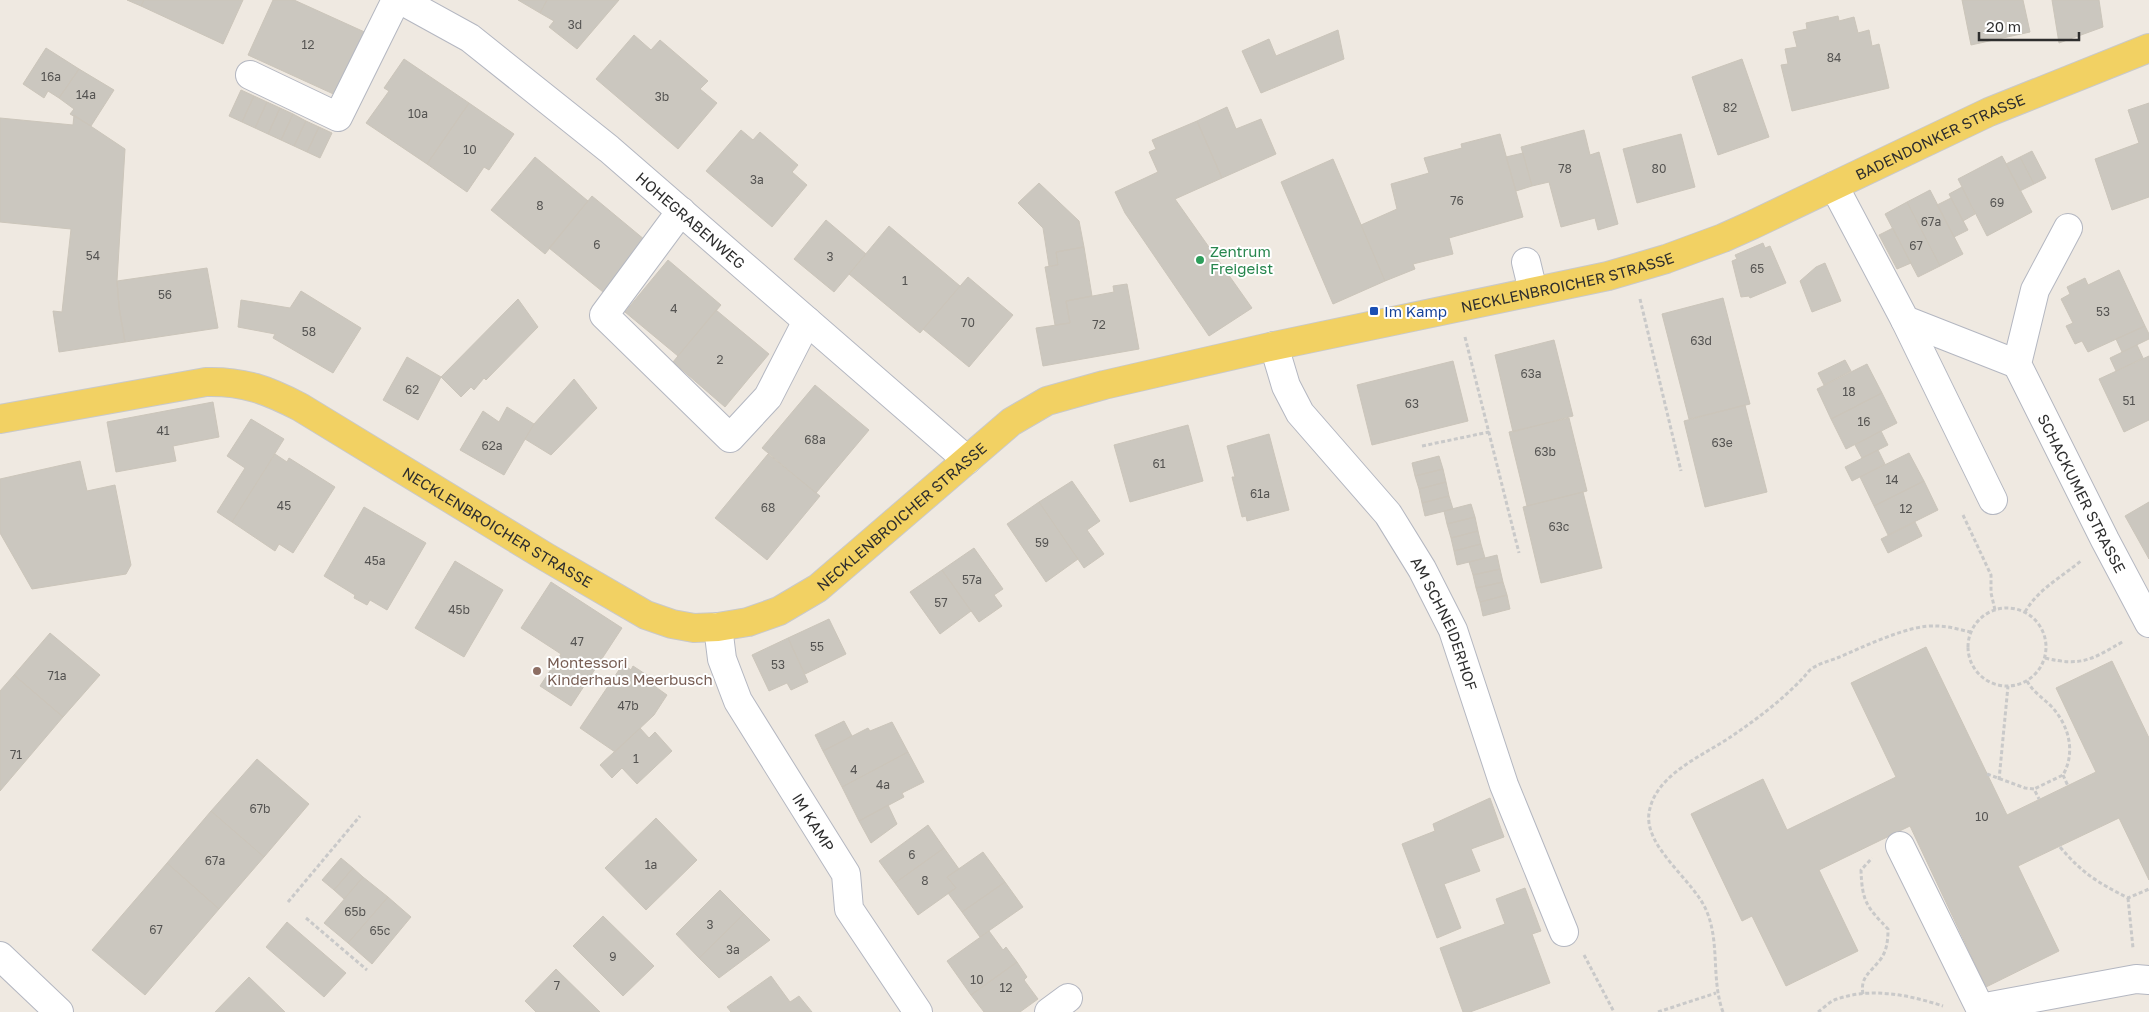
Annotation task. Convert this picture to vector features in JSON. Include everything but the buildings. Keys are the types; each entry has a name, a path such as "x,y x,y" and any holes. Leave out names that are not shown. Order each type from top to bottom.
{"main road":[{"name":"BADENDONKER STRASSE","path":"1834,186 1942,133 2149,48"},
{"name":"NECKLENBROICHER STRASSE","path":"0,420 206,382 229,382 249,385 272,393 300,407 646,615 672,624 694,628 718,627 748,622 780,611 818,588 1011,422 1047,401 1104,385 1274,346 1533,292 1633,269 1723,238 1834,186"}],"street":[{"path":"250,75 338,116 396,0"},
{"name":"HOHEGRABENWEG","path":"401,0 470,38 609,149 967,460"},
{"path":"1834,186 1905,320 1993,500"},
{"path":"681,211 604,315 730,438 768,397 807,321"},
{"path":"1905,320 2017,364 2035,290 2068,228"},
{"path":"1526,262 1533,292"},
{"name":"AM SCHNEIDERHOF","path":"1274,346 1286,386 1300,413 1388,514 1422,569 1453,630 1504,785 1564,932"},
{"name":"SCHACKUMER STRASSE","path":"2017,364 2105,540 2139,630"},
{"name":"IM KAMP","path":"718,627 722,659 738,701 846,874 849,909 918,1012"},
{"path":"1900,846 1980,1008 2142,979"},
{"path":"0,956 59,1012"}],"path":[{"path":"1633,269 1681,471"},
{"path":"1457,307 1519,554"},
{"path":"1422,446 1489,432"},
{"path":"1993,500 1962,513 1991,575 1990,593 1995,610"},
{"path":"2025,612 2031,601 2060,575 2077,564 2105,540"},
{"path":"2007,608 2025,612 2040,626 2046,643 2044,658 2035,675 2027,681 2008,686 1994,684 1985,680 1976,670 1969,655 1968,646 1971,632 1979,620 1995,610 2007,608"},
{"path":"1723,1012 1716,993 1713,935 1707,911 1694,890 1663,854 1654,836 1649,816 1652,799 1660,786 1763,712 1803,679 1811,669 1899,632 1936,626 1971,632"},
{"path":"2044,658 2063,663 2094,658 2139,630"},
{"path":"1987,774 1999,780 2034,789 2063,775 2070,758 2069,738 2061,719 2032,690 2027,681"},
{"path":"1999,780 2008,686"},
{"path":"2063,775 2068,786"},
{"path":"2034,789 2039,799"},
{"path":"288,902 360,816"},
{"path":"1863,994 1861,985 1864,976 1880,960 1886,950 1888,929 1872,913 1865,900 1861,870 1869,859 1900,846"},
{"path":"2060,847 2078,868 2098,883 2128,898 2149,889"},
{"path":"2128,898 2142,979"},
{"path":"306,918 367,970"},
{"path":"1564,932 1580,949 1614,1012"},
{"path":"1818,1012 1836,999 1874,992 1914,997 1962,1012 1980,1008"},
{"path":"1658,1012 1716,993"}],"place":[{"name":"Zentrum Freigeist","path":"1200,260"},
{"name":"Im Kamp","path":"1374,311"},
{"name":"Montessori Kinderhaus Meerbusch","path":"537,671"}]}
